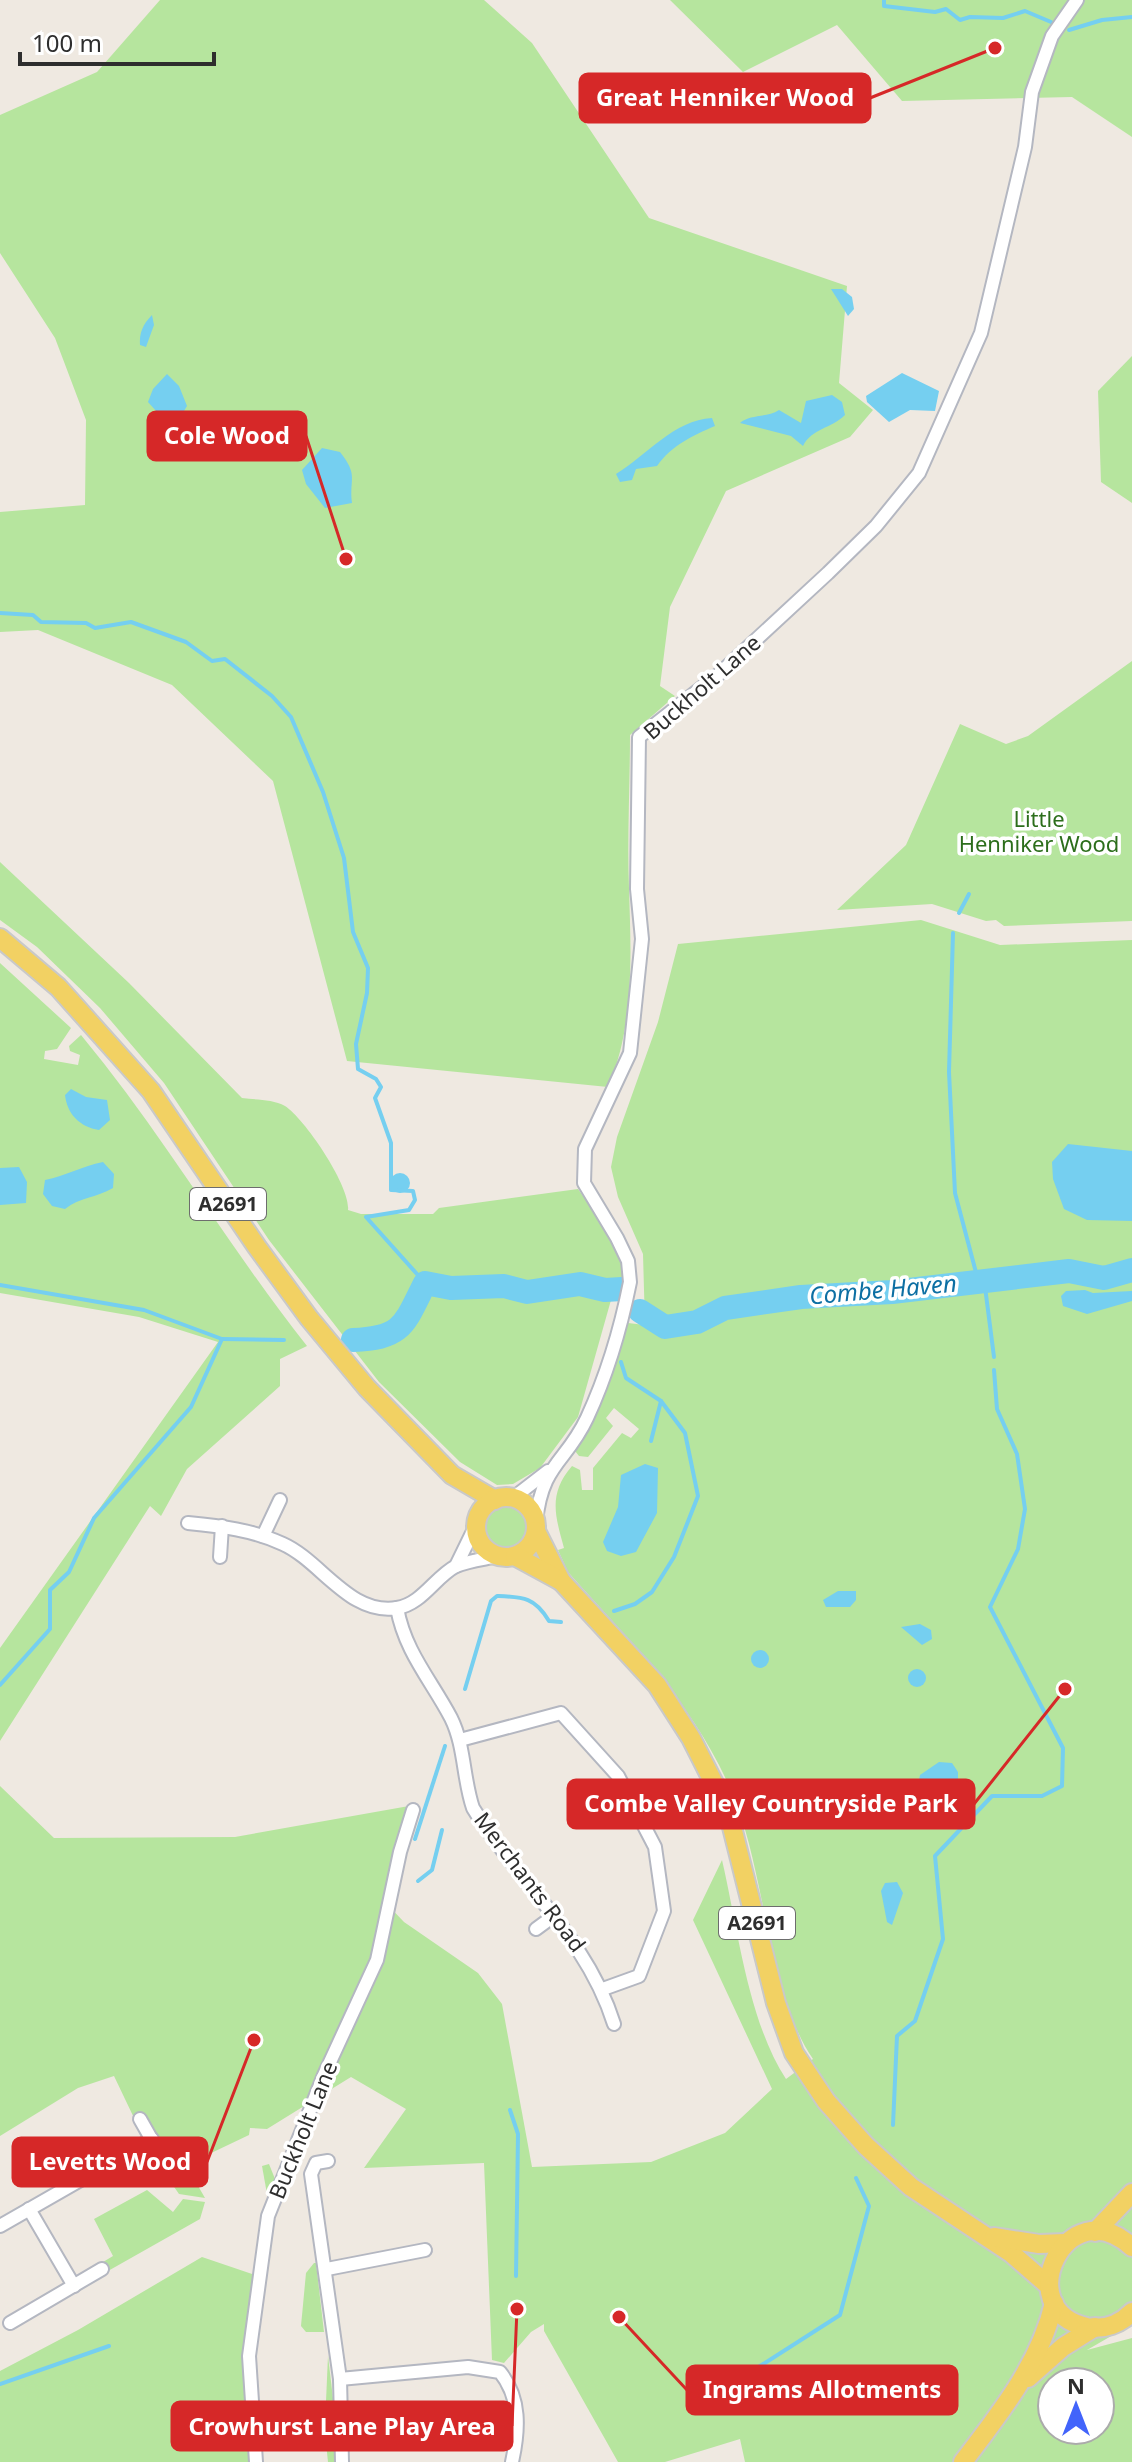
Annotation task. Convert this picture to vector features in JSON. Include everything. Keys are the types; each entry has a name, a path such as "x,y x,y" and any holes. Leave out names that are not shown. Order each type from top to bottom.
{"main road":[{"name":"A2691","path":"0,938 68,997 151,1091 309,1318 367,1388 452,1475 477,1522"},
{"name":"A2691","path":"452,1475 504,1499"},
{"path":"504,1499 528,1506 536,1527 530,1547 506,1556 483,1547 477,1522 504,1499"},
{"name":"A2691","path":"536,1527 561,1581 657,1685 710,1770 728,1811 741,1856 776,2003 794,2053 817,2089 866,2146 911,2187 1030,2268 1052,2295"},
{"name":"A2691","path":"506,1556 561,1581"},
{"path":"963,2462 1017,2389 1046,2335 1052,2295 1051,2263 1065,2243 1095,2232 1132,2193"},
{"path":"1095,2232 1119,2237 1132,2247"},
{"name":"A2691","path":"984,2235 1039,2244 1065,2243"},
{"path":"1052,2295 1071,2320 1095,2327"},
{"path":"1017,2389 1063,2347 1095,2327 1114,2324 1132,2313"}],"street":[{"name":"Buckholt Lane","path":"536,1527 539,1498 548,1471 586,1420 630,1282 628,1261 584,1183 585,1149 630,1053 642,939 637,889 639,737 719,674 828,573 876,526 919,473 981,333 1025,147 1032,92 1052,36 1077,0"},
{"name":"Buckholt Lane","path":"504,1499 548,1471"},
{"path":"263,1536 280,1500"},
{"path":"188,1523 222,1526 263,1536 312,1560 347,1594 367,1605 397,1608 414,1601 456,1566 477,1522"},
{"path":"220,1557 222,1526"},
{"path":"456,1566 506,1556"},
{"name":"Merchants Road","path":"397,1608 402,1636 460,1740 465,1782 473,1808 586,1958 603,1989 614,2024"},
{"path":"460,1740 561,1713 618,1776 655,1847 664,1911 639,1976 603,1989"},
{"name":"Buckholt Lane","path":"256,2462 249,2356 268,2216 324,2075 377,1960 400,1852 413,1810"},
{"path":"536,1929 555,1915"},
{"path":"140,2119 161,2156"},
{"path":"0,2226 152,2139"},
{"path":"328,2161 316,2163 311,2174 327,2269 340,2379 342,2462"},
{"path":"29,2209 74,2286"},
{"path":"327,2269 425,2250"},
{"path":"10,2323 27,2319 102,2269"},
{"path":"340,2379 468,2367 500,2372 515,2397 517,2440 512,2462"}],"green space":[{"path":"160,0 484,0 532,43 649,218 847,286 839,383 873,410 850,437 726,491 670,607 660,686 675,696 630,735 629,989 623,1039 608,1087 347,1061 273,781 172,685 38,630 0,632 0,512 85,505 86,420 55,338 0,253 0,115 97,72"},
{"path":"670,0 1132,0 1132,137 1072,97 902,101 837,25 743,72"},
{"path":"1132,356 1132,503 1101,482 1098,391"},
{"name":"Little Henniker Wood","path":"1132,661 1132,921 1004,926 996,920 986,921 932,904 837,910 906,845 960,724 1006,744 1028,736"},
{"path":"0,862 129,983 242,1098 275,1102 294,1113 335,1170 347,1199 348,1210 361,1214 433,1214 439,1208 578,1189 615,1245 625,1283 611,1300 578,1417 540,1468 513,1484 497,1485 460,1462 379,1382 269,1240 164,1083 100,1008 37,947 0,920"},
{"path":"921,920 1000,945 1132,940 1132,2324 1087,2350 1132,2338 1132,2462 745,2462 740,2439 665,2462 618,2462 544,2331 544,2324 531,2332 504,2363 492,2360 484,2163 364,2168 406,2109 351,2077 267,2129 250,2128 249,2135 186,2165 205,2198 179,2194 156,2161 166,2155 146,2115 135,2120 114,2076 78,2088 0,2136 0,1786 54,1838 235,1837 409,1806 383,1900 404,1922 478,1973 502,2004 532,2167 651,2162 725,2133 772,2089 693,1920 722,1860 753,2002 773,2056 786,2079 813,2059 787,2005 747,1837 723,1774 706,1741 665,1682 568,1572 558,1550 564,1548 556,1505 564,1476 572,1466 580,1470 582,1490 593,1490 593,1468 622,1433 631,1438 639,1429 614,1408 606,1418 613,1426 588,1457 579,1456 575,1451 592,1424 628,1323 645,1325 643,1254 618,1197 611,1167 617,1137 658,1022 678,944"},
{"path":"0,963 71,1028 57,1049 45,1051 44,1059 78,1065 80,1055 70,1051 69,1046 81,1035 140,1111 249,1269 307,1346 280,1359 280,1386 187,1469 161,1516 150,1506 0,1741 0,1648 218,1342 139,1317 0,1293"},
{"path":"506,1504 523,1511 530,1528 523,1545 506,1552 489,1545 482,1528 489,1511"},
{"path":"269,2164 277,2184 269,2205 262,2166"},
{"path":"147,2190 173,2212 183,2199 205,2202 200,2219 108,2271 103,2262 113,2256 94,2219"},
{"path":"202,2257 255,2275 252,2462 0,2462 0,2371 78,2330"},
{"path":"314,2263 324,2332 306,2332 301,2326 306,2273"},
{"path":"328,2356 336,2424 325,2424"},
{"path":"325,2433 337,2433 337,2462 328,2462"}],"water":[{"path":"831,289 842,289 852,297 854,309 848,316"},
{"path":"152,315 154,325 146,347 140,345 140,337"},
{"path":"902,373 939,391 935,411 910,410 889,422 867,402 866,396"},
{"path":"167,374 179,386 187,406 176,424 166,422 148,402 153,389"},
{"path":"832,395 842,402 845,415 811,436 803,446 791,436 740,423 779,410 801,423 806,401"},
{"path":"712,418 715,426 676,447 657,466 636,469 632,480 620,482 616,474 661,440 685,425"},
{"path":"322,448 340,452 349,467 352,503 325,508 306,484 302,470"},
{"path":"71,1089 86,1097 107,1100 110,1120 99,1130 80,1123 66,1102 65,1095"},
{"path":"1068,1144 1132,1151 1132,1221 1087,1220 1064,1209 1053,1179 1052,1162"},
{"path":"103,1162 114,1174 113,1188 65,1209 52,1206 43,1194 45,1180"},
{"path":"19,1167 27,1182 26,1203 0,1205 0,1168"},
{"path":"400,1173 407,1176 410,1183 407,1190 400,1193 393,1190 390,1183 393,1176"},
{"path":"1085,1290 1093,1293 1132,1291 1132,1301 1087,1314 1063,1306 1061,1296 1066,1291"},
{"path":"645,1464 658,1468 657,1513 636,1552 621,1556 607,1551 603,1542 618,1507 621,1475"},
{"path":"838,1591 856,1591 856,1600 850,1607 826,1607 823,1600"},
{"path":"920,1624 931,1630 932,1639 922,1645 901,1627"},
{"path":"760,1650 769,1659 760,1668 751,1659"},
{"path":"917,1669 926,1678 917,1687 908,1678"},
{"path":"939,1762 952,1763 958,1772 958,1785 940,1802 915,1798 920,1775"},
{"path":"897,1882 903,1893 892,1925 887,1922 881,1891 885,1883"}],"waterway":[{"path":"884,0 884,6 935,12 946,9 960,20 970,17 1003,18 1025,11 1051,22"},
{"path":"1069,30 1102,20 1132,17"},
{"path":"0,613 33,615 41,622 86,623 95,628 131,622 186,642 212,661 225,659 272,696 291,717 323,792 344,858 353,932 368,968 367,993 356,1044 358,1069 376,1079 381,1087 375,1098 391,1143 391,1190 413,1191 415,1200 409,1210 366,1217 425,1283"},
{"path":"959,913 969,894"},
{"path":"953,933 949,1072 955,1193 978,1280"},
{"name":"Combe Haven","path":"640,1311 665,1327 697,1322 725,1308 801,1297 892,1292 1069,1271 1104,1278 1132,1270"},
{"path":"984,1279 994,1357"},
{"name":"Combe Haven","path":"353,1340 382,1336 400,1326 425,1283 451,1288 504,1286 527,1292 580,1284 605,1290 622,1289"},
{"name":"Combe Haven","path":"0,1285 144,1310 222,1339 284,1340"},
{"path":"0,1685 50,1629 50,1590 69,1572 94,1518 191,1407 222,1339"},
{"path":"614,1611 635,1604 652,1592 674,1557 698,1496 685,1433 661,1401 626,1378 621,1362"},
{"path":"893,2125 897,2036 915,2021 943,1939 935,1856 992,1796 1042,1796 1062,1786 1063,1748 990,1607 1018,1549 1025,1509 1017,1454 997,1409 994,1370"},
{"path":"651,1441 661,1401"},
{"path":"465,1689 491,1601 497,1596 528,1600 539,1607 549,1621 561,1622"},
{"path":"415,1839 445,1746"},
{"path":"418,1881 432,1870 442,1830"},
{"path":"510,2110 518,2134 516,2276"},
{"path":"735,2382 840,2315 869,2206 856,2178"},
{"path":"0,2384 109,2346"}],"place":[{"name":"Great Henniker Wood","path":"995,48"},
{"name":"Cole Wood","path":"346,559"},
{"name":"Combe Valley Countryside Park","path":"1065,1689"},
{"name":"Levetts Wood","path":"254,2040"},
{"name":"Crowhurst Lane Play Area","path":"517,2309"},
{"name":"Ingrams Allotments","path":"619,2317"}]}
